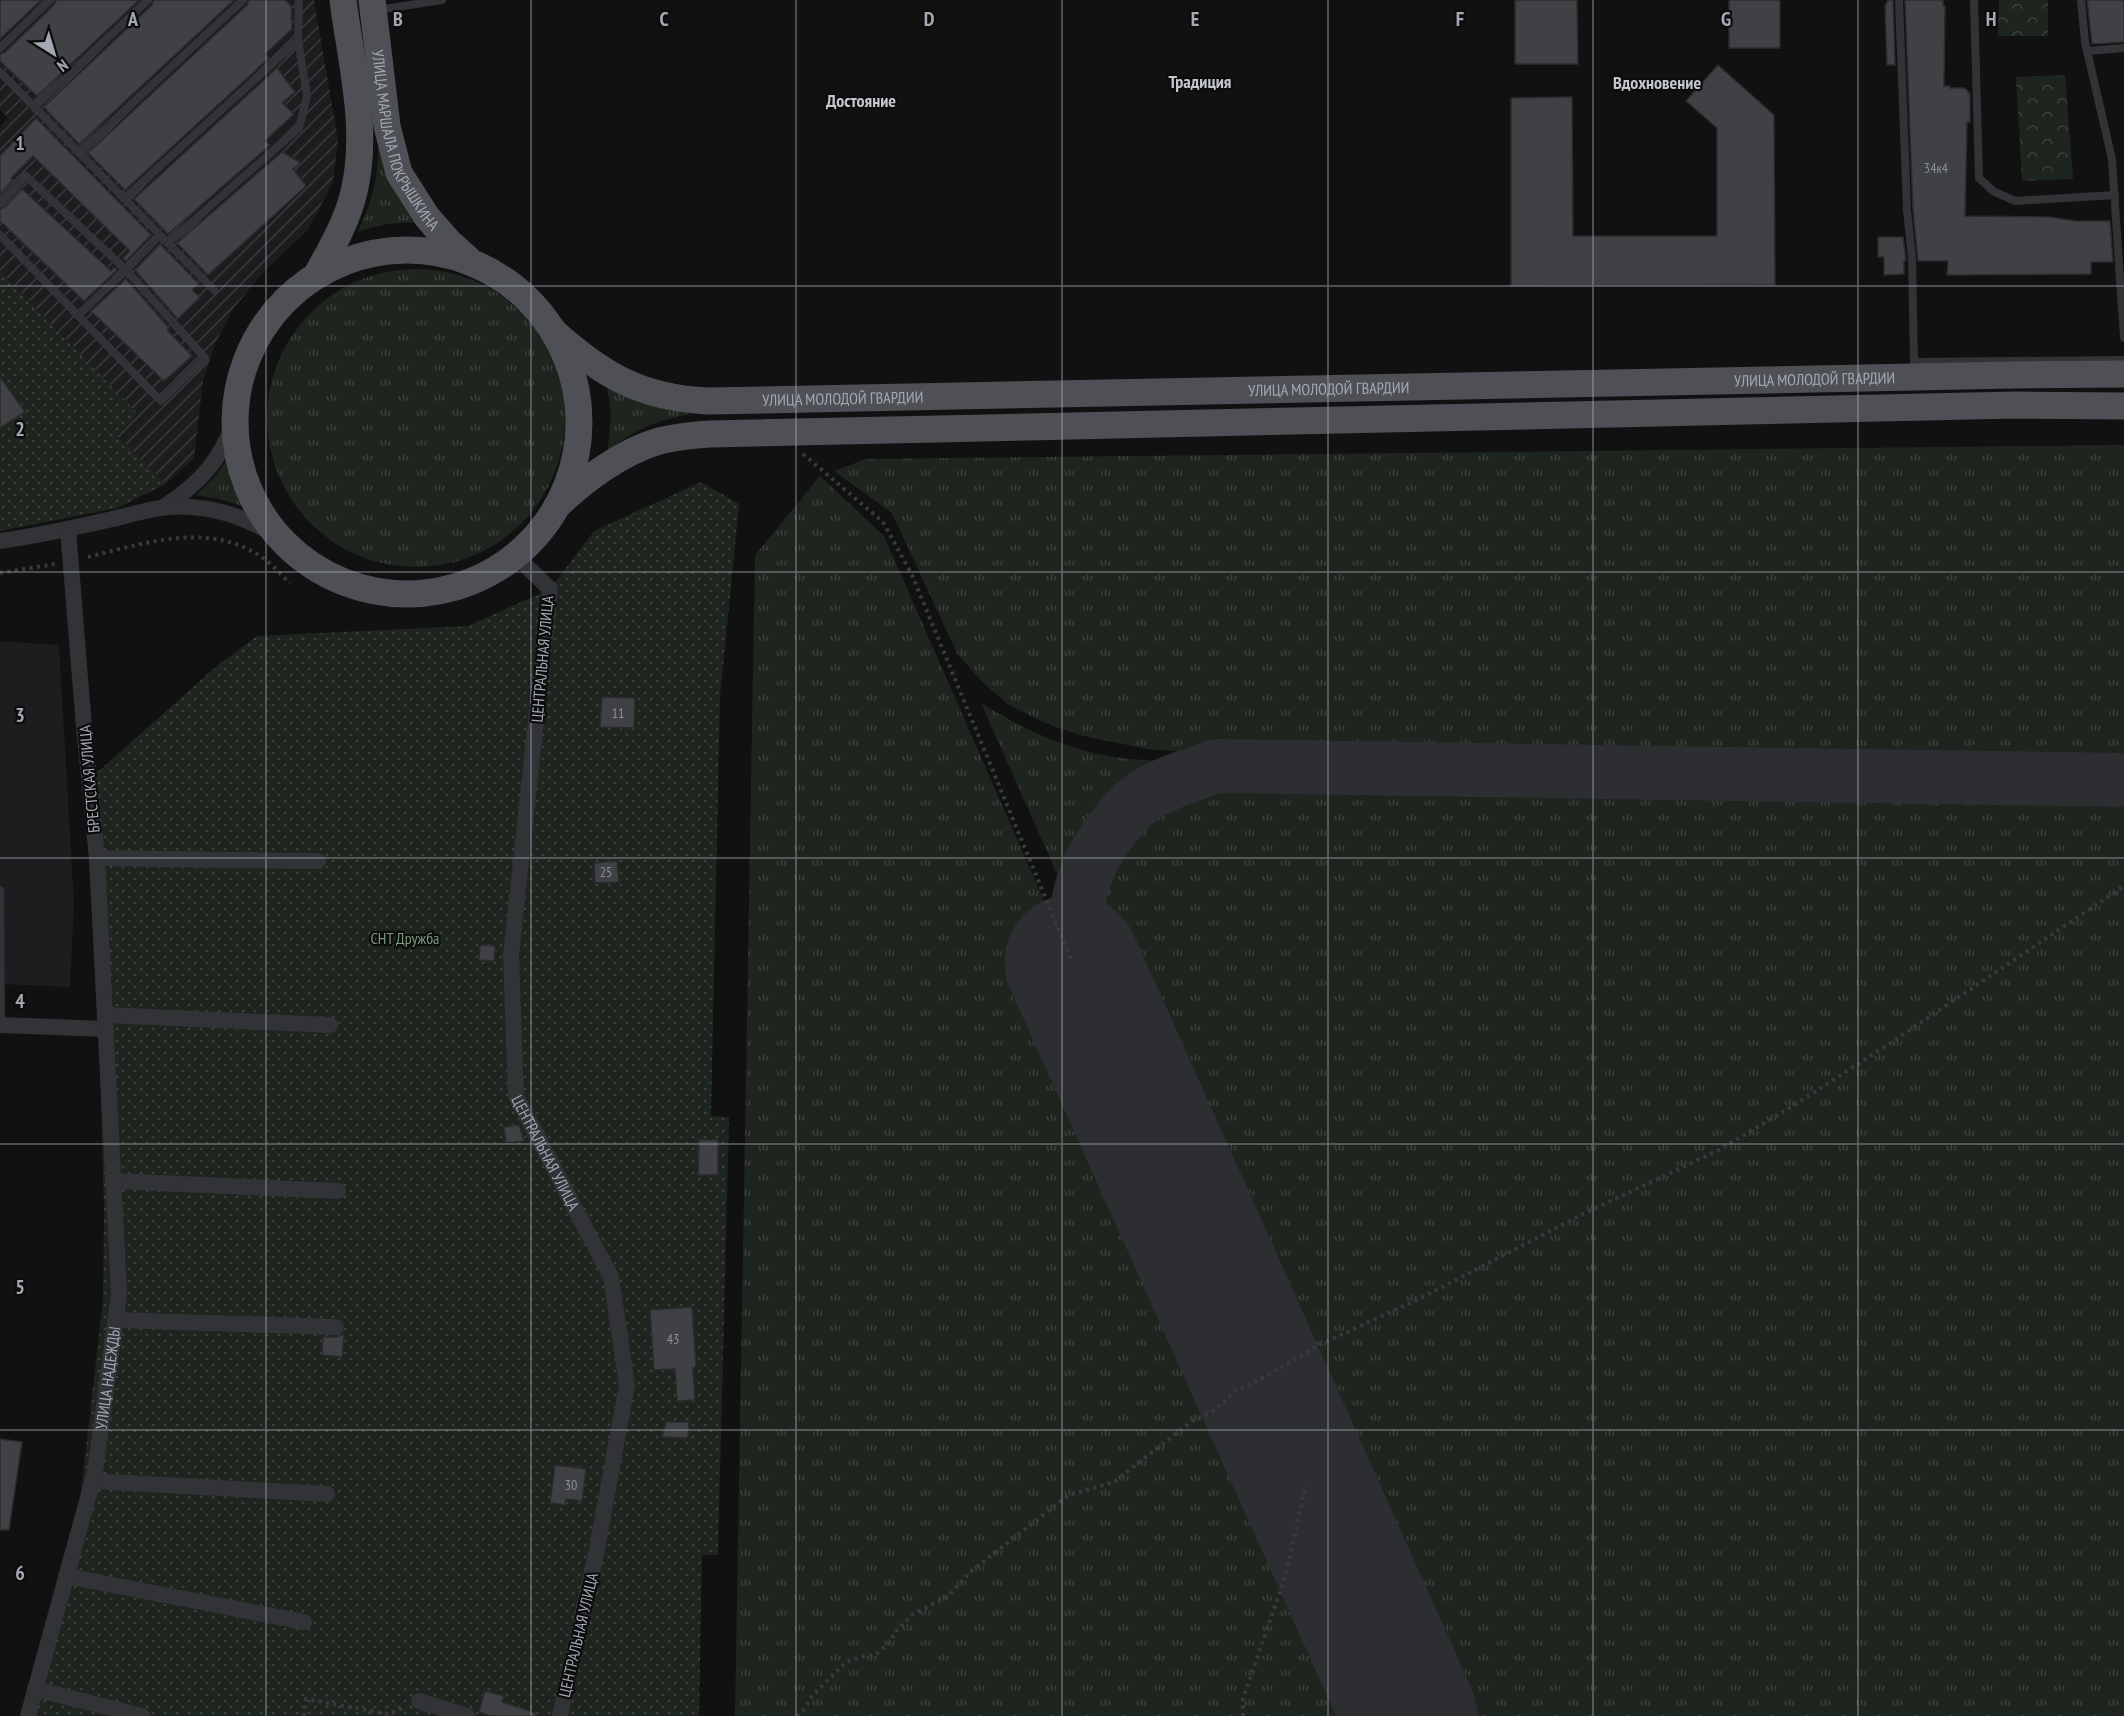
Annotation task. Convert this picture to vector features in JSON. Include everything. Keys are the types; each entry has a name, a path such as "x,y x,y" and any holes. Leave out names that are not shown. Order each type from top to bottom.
{"main road":[{"name":"УЛИЦА МАРШАЛА ПОКРЫШКИНА","path":"316,276 331,250 350,206 359,161 360,129 343,0"},
{"name":"УЛИЦА МАРШАЛА ПОКРЫШКИНА","path":"373,5 387,126 399,173 427,218 472,262"},
{"path":"387,251 430,251 472,262 492,272 526,297 553,331 571,370 579,412 576,455 557,506 545,524 515,555 497,568 458,586 426,592 394,593 373,590 332,577 296,553 280,538 255,503 246,484 240,463 235,420 241,377 257,338 283,303 316,276 345,261 387,251"},
{"name":"УЛИЦА МОЛОДОЙ ГВАРДИИ","path":"553,331 577,353 620,380 650,393 708,401 1915,369 2124,374"},
{"name":"УЛИЦА МОЛОДОЙ ГВАРДИИ","path":"557,506 584,482 639,449 659,441 710,434 2016,405 2124,406"}],"street":[{"path":"164,507 185,493 214,464 235,420"},
{"path":"0,541 68,529 164,507 189,506 232,514 257,524 280,538"},
{"name":"БРЕСТСКАЯ УЛИЦА","path":"68,529 96,858 106,1022"},
{"name":"ЦЕНТРАЛЬНАЯ УЛИЦА","path":"515,555 550,589 511,955 516,1096 611,1277 627,1385 597,1549 560,1716"},
{"path":"96,858 318,861"},
{"path":"1,1025 106,1022 330,1025"},
{"name":"УЛИЦА НАДЕЖДЫ","path":"27,1716 92,1481 119,1293 106,1022"},
{"path":"113,1181 338,1191"},
{"path":"115,1320 336,1327"},
{"path":"92,1481 327,1494"},
{"path":"66,1576 304,1622"},
{"path":"35,1689 142,1716"},
{"path":"419,1701 467,1716"}],"lane":[{"path":"0,48 50,0"},
{"path":"34,107 148,0"},
{"path":"79,153 243,0"},
{"path":"168,243 299,128 307,96 298,40 299,0"},
{"path":"373,5 442,0"},
{"path":"1899,0 1907,210 1912,258 1915,369 2124,360"},
{"path":"1974,0 1979,178 1993,191 2015,201 2115,195"},
{"path":"2081,0 2088,51 2112,159 2124,338"},
{"path":"124,198 298,40"},
{"path":"2088,51 2124,48"},
{"path":"0,72 214,290"},
{"path":"0,203 26,176 126,270 205,358 161,401 0,235"},
{"path":"78,315 160,235"},
{"path":"0,890 1,1025"}],"path":[{"path":"796,448 884,522 912,574 1072,962"},
{"path":"0,573 72,561 172,537 209,537 238,545 260,556 290,583"},
{"path":"797,1716 813,1695 846,1662 875,1655 888,1644 896,1631 913,1614 949,1596 970,1572 1069,1495 1114,1482 1192,1421 1215,1410 1236,1390 1259,1380 1319,1345 1423,1298 1583,1214 1717,1151 1793,1106 1892,1042 2124,886"},
{"path":"1243,1716 1243,1699 1285,1577 1306,1485"},
{"path":"303,1716 306,1699 388,1714 419,1701"}],"shaded area":[{"path":"0,0 314,0 338,140 333,182 308,230 266,269 233,309 215,344 203,381 194,458 166,484 117,436 138,414 0,271 0,126 8,118 0,110"},
{"path":"0,641 59,645 74,903 70,987 0,984"}],"green space":[{"path":"1999,0 2048,0 2048,36 1998,36"},
{"path":"2065,75 2073,179 2022,181 2016,77"},
{"path":"378,144 427,224 392,224 357,232 374,190"},
{"path":"416,269 445,272 473,280 499,294 531,323 554,361 562,389 565,418 562,447 554,475 540,501 511,533 473,556 445,564 416,567 387,564 359,556 333,542 301,513 278,475 270,447 267,418 270,389 278,361 292,335 321,303 359,280 387,272"},
{"path":"0,271 138,414 117,436 166,484 117,508 0,531"},
{"path":"606,377 688,407 689,415 646,427 608,450 611,414"},
{"path":"2124,445 2124,753 1223,755 1147,749 1079,735 1043,722 1009,705 981,681 957,653 892,513 834,471 866,459"},
{"path":"226,461 232,484 242,506 196,495 213,479"},
{"path":"820,476 884,536 1402,1716 735,1716 755,555"},
{"name":"СНТ Дружба","path":"701,482 739,504 720,697 711,1116 729,1117 718,1555 702,1555 699,1716 23,1716 72,1572 103,1299 104,1211 92,777 219,664 257,636 468,626 550,589 594,531"},
{"path":"981,703 1032,731 1085,751 1130,759 1183,762 1140,782 1107,811 1091,829 1080,847 1066,894"},
{"path":"1220,780 2124,797 2124,1716 1432,1716 1102,975 1088,929 1085,901 1096,868 1104,851 1127,820 1141,807 1174,787 1192,782"}],"building":[{"path":"0,0 41,0 0,39"},
{"path":"56,0 139,0 37,96 0,61 0,54 4,53 54,5"},
{"path":"154,0 234,0 79,144 44,107 152,5"},
{"path":"249,0 285,0 291,6 292,29 265,54 269,58 125,190 88,153 247,5"},
{"path":"1515,0 1577,0 1578,64 1515,64"},
{"path":"1729,0 1780,0 1780,48 1729,48"},
{"path":"1888,0 1893,0 1895,65 1887,65 1885,6"},
{"path":"1905,0 1943,0 1943,6 1945,6 1944,86 1965,88 1970,94 1970,122 1967,122 1965,216 2049,217 2076,221 2110,221 2113,262 2091,262 2091,274 1947,275 1948,261 1918,261 1913,210"},
{"path":"2087,0 2124,0 2124,42 2092,44"},
{"path":"1718,65 1774,115 1775,285 1511,286 1511,98 1572,97 1573,236 1717,236 1717,128 1686,101"},
{"path":"277,68 295,92 282,103 294,114 265,141 270,145 168,234 134,199"},
{"path":"36,118 151,235 126,261 123,258 130,251 33,156 11,178 13,180 0,194 0,156"},
{"path":"282,152 301,163 293,169 306,186 208,275 177,243"},
{"path":"22,189 111,271 114,267 117,270 84,301 0,221 0,209 5,207"},
{"path":"1878,237 1903,237 1906,261 1904,261 1904,274 1884,275 1884,257 1878,257"},
{"path":"160,244 199,284 192,290 200,297 178,319 135,270"},
{"path":"126,279 169,328 167,330 192,356 164,381 91,311"},
{"path":"0,377 25,412 0,428"},
{"path":"602,697 635,698 634,728 600,727"},
{"path":"617,861 619,882 595,883 594,863"},
{"path":"480,945 495,946 494,961 479,960"},
{"path":"519,1125 524,1141 506,1143 504,1127"},
{"path":"699,1140 718,1140 718,1175 698,1175"},
{"path":"692,1307 696,1367 693,1368 695,1400 677,1401 675,1369 654,1370 650,1310"},
{"path":"344,1334 342,1357 322,1355 323,1337 336,1337"},
{"path":"666,1422 689,1422 688,1438 662,1437"},
{"path":"0,1439 22,1442 9,1530 0,1530"},
{"path":"555,1465 586,1469 582,1501 566,1499 565,1505 550,1503"},
{"path":"485,1691 504,1696 502,1702 536,1713 535,1716 491,1716 479,1712"}],"taxiway":[{"path":"1072,962 1077,906 1081,889 1086,873 1103,841 1126,812 1144,796 1174,781 1217,766 2124,780"}],"runway":[{"path":"1072,962 1410,1716"}],"district":[{"name":"Традиция","path":"1200,81"},
{"name":"Вдохновение","path":"1657,82"},
{"name":"Достояние","path":"861,100"}]}
